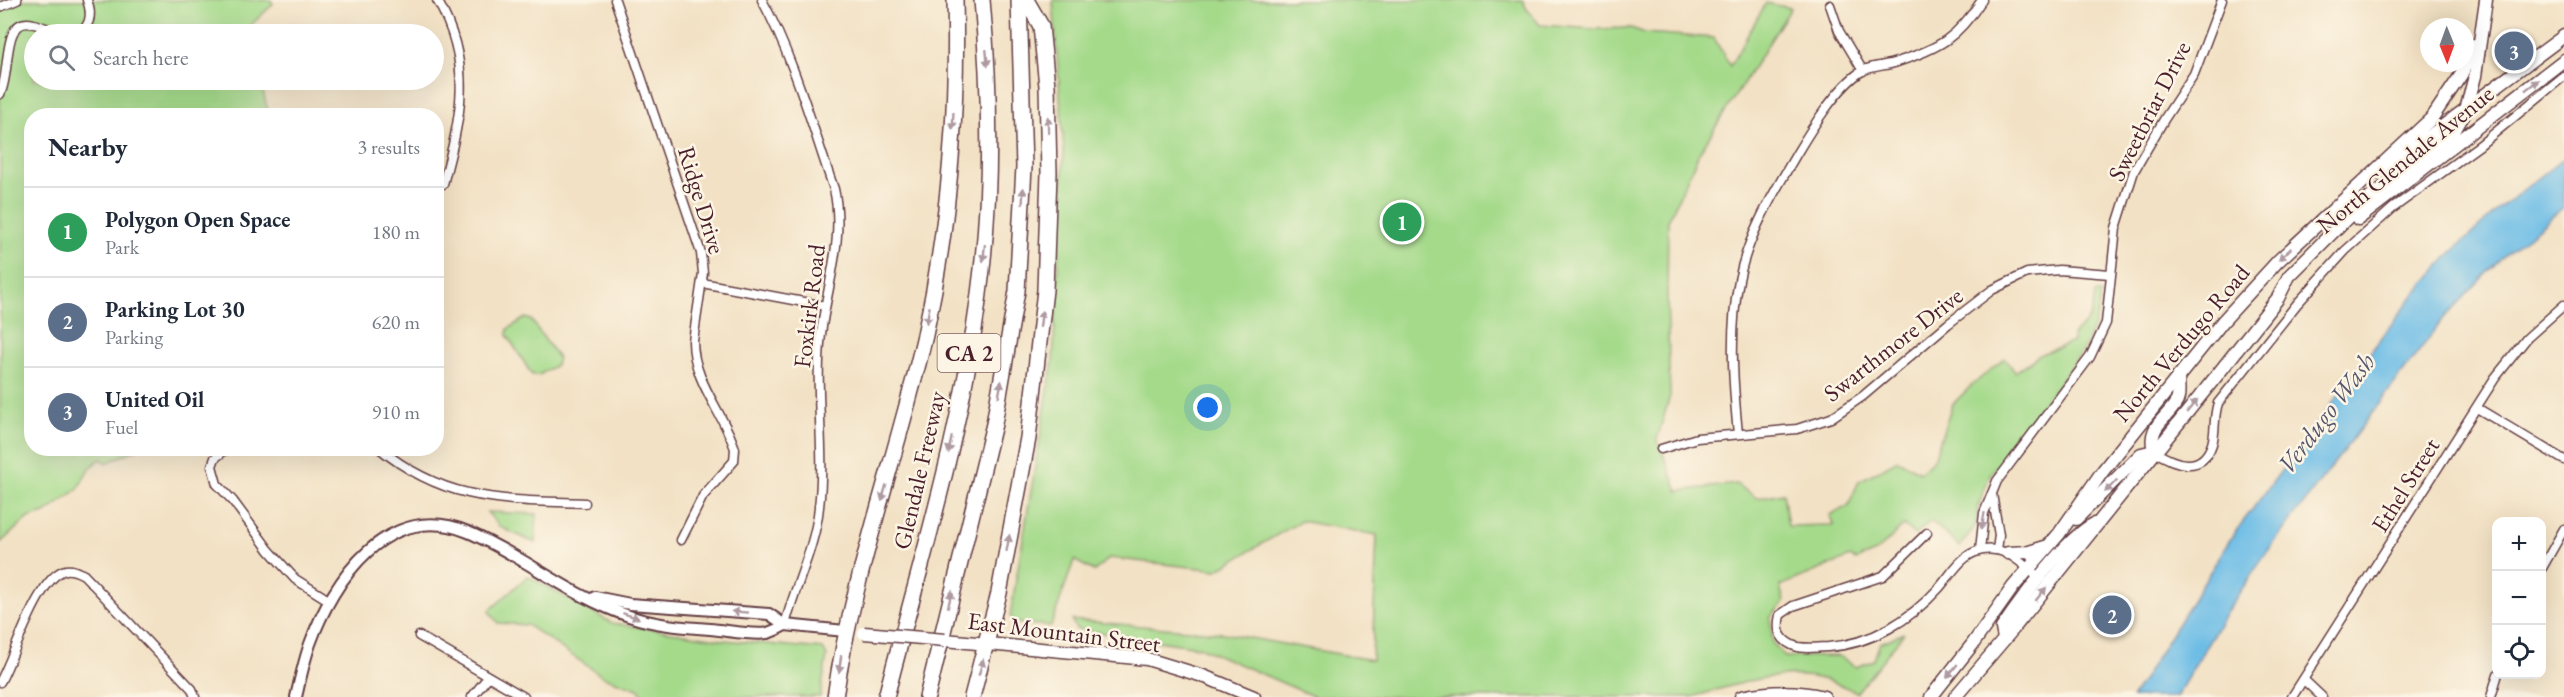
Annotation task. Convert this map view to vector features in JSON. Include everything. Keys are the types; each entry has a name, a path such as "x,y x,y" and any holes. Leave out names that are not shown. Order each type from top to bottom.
{"highway":[{"path":"836,697 845,631 893,460 925,334 941,249 952,142 956,73 955,0"},
{"name":"Glendale Freeway","path":"886,697 949,453 979,296 989,182 988,66 982,0"},
{"name":"CA 2","path":"927,697 994,424 1017,291 1024,166 1019,0"},
{"path":"972,697 988,644 1028,438 1044,290 1049,173 1047,86 1041,26 1026,0"}],"main road":[{"name":"North Verdugo Road","path":"1955,697 2098,523 2278,297 2289,276 2355,210 2453,133 2466,110 2475,76 2486,0"},
{"name":"North Verdugo Road","path":"1931,697 2028,569 2059,534 2102,472 2251,289 2327,213 2432,118 2461,75 2480,33"},
{"name":"North Glendale Avenue","path":"2327,213 2564,36"},
{"name":"North Glendale Avenue","path":"2278,297 2356,220 2564,60"},
{"path":"2059,534 2099,498 2141,454 2154,451 2151,440 2153,432 2178,399 2178,377"},
{"path":"2004,639 2002,628 2039,577 2080,531 2098,523"},
{"path":"2003,551 2037,551 2049,545"},
{"name":"East Mountain Street","path":"845,631 1147,659 1203,676 1254,697"},
{"path":"1741,697 1782,691 1824,697"}],"street":[{"path":"0,8 18,0"},
{"path":"87,0 90,12 87,24"},
{"path":"437,0 455,37 462,81 456,135 444,180"},
{"name":"Ridge Drive","path":"615,0 701,254 702,283 693,340 695,359 701,378 735,449 734,461 697,505 681,540"},
{"name":"Foxkirk Road","path":"762,0 776,26 793,71 834,189 838,208 837,245 825,306 818,370 822,461 819,510 809,554 785,625"},
{"path":"1738,434 1732,371 1733,329 1739,279 1753,237 1767,206 1807,136 1840,91 1863,71 1929,51 1953,38 1982,0"},
{"name":"Sweetbriar Drive","path":"1980,550 1984,513 1997,481 2090,357 2106,323 2116,228 2134,171 2194,74 2222,0"},
{"path":"1830,5 1839,31 1863,71"},
{"path":"0,94 6,78 5,41 13,28 24,25"},
{"path":"2154,451 2172,463 2184,464 2196,462 2206,455 2212,444 2213,418 2218,403 2297,304 2345,251 2393,208 2480,145 2564,76"},
{"name":"Swarthmore Drive","path":"1661,449 1697,438 1797,429 1831,418 1863,396 1992,290 2027,273 2060,270 2110,274"},
{"path":"702,283 825,306"},
{"name":"Ethel Street","path":"2292,697 2495,378 2527,338 2564,305"},
{"path":"2476,408 2564,460"},
{"path":"219,456 212,466 218,484 269,550 295,579 330,601"},
{"path":"390,456 420,477 468,495 494,499 585,503"},
{"path":"1992,494 2003,551"},
{"path":"296,697 310,644 330,601 351,567 372,546 393,533 426,526 442,526 470,533 577,594 628,616 669,625 767,633 785,625"},
{"path":"2546,560 2564,529"},
{"path":"1927,532 1883,576 1793,606 1780,615 1777,627 1782,638 1797,647 1837,646 1861,642 1904,620 1937,590 1962,562 1980,550 2003,551 2039,577"},
{"path":"0,682 37,598 51,580 64,570 74,570 84,575 153,647 192,689 195,697"},
{"path":"577,594 630,604 769,614 785,625 845,631"},
{"path":"418,636 524,697"},
{"path":"472,697 488,676"},
{"path":"2491,697 2497,679"},
{"path":"2304,680 2322,697"}],"green space":[{"path":"0,0 271,0 273,4 252,24 24,24 24,90 263,90 267,108 24,108 24,456 122,456 107,463 100,459 88,470 78,489 45,513 28,518 0,543"},
{"path":"1053,0 1523,0 1526,8 1540,25 1594,29 1631,28 1645,33 1714,38 1730,66 1766,3 1791,8 1699,153 1668,221 1667,296 1670,396 1657,439 1678,491 1736,484 1757,498 1783,493 1788,526 1833,525 1830,515 1848,506 1859,481 1898,460 1920,472 1934,459 1952,405 1971,386 2005,358 2015,372 2041,354 2073,342 2072,335 2089,317 2095,293 2101,293 2094,324 2081,353 1990,475 1980,501 1975,526 1960,547 1931,521 1915,535 1904,525 1876,552 1856,560 1850,557 1780,586 1784,602 1770,618 1773,643 1785,657 1839,656 1856,667 1874,660 1880,643 1904,633 1857,692 1826,680 1792,675 1758,679 1692,697 1315,697 1199,647 1076,629 1072,620 1223,633 1372,660 1377,535 1301,521 1217,570 1110,558 1094,571 1074,560 1051,626 1015,623 1010,616 1053,361 1064,151"},
{"path":"525,318 531,320 558,358 556,365 539,375 532,375 507,335 508,329"},
{"path":"487,512 537,514 535,543 500,527"},
{"path":"528,576 612,623 724,640 823,649 827,656 820,697 645,697 638,689 604,677 527,625 498,623 489,611"}],"water":[{"name":"Verdugo Wash","path":"2564,158 2564,207 2499,260 2441,322 2267,552 2229,608 2176,697 2132,697 2233,535 2409,301 2451,253 2495,212"}],"place":[{"name":"United Oil","path":"2514,51"},
{"name":"Polygon Open Space","path":"1402,222"},
{"name":"Parking Lot 30","path":"2112,615"}]}
